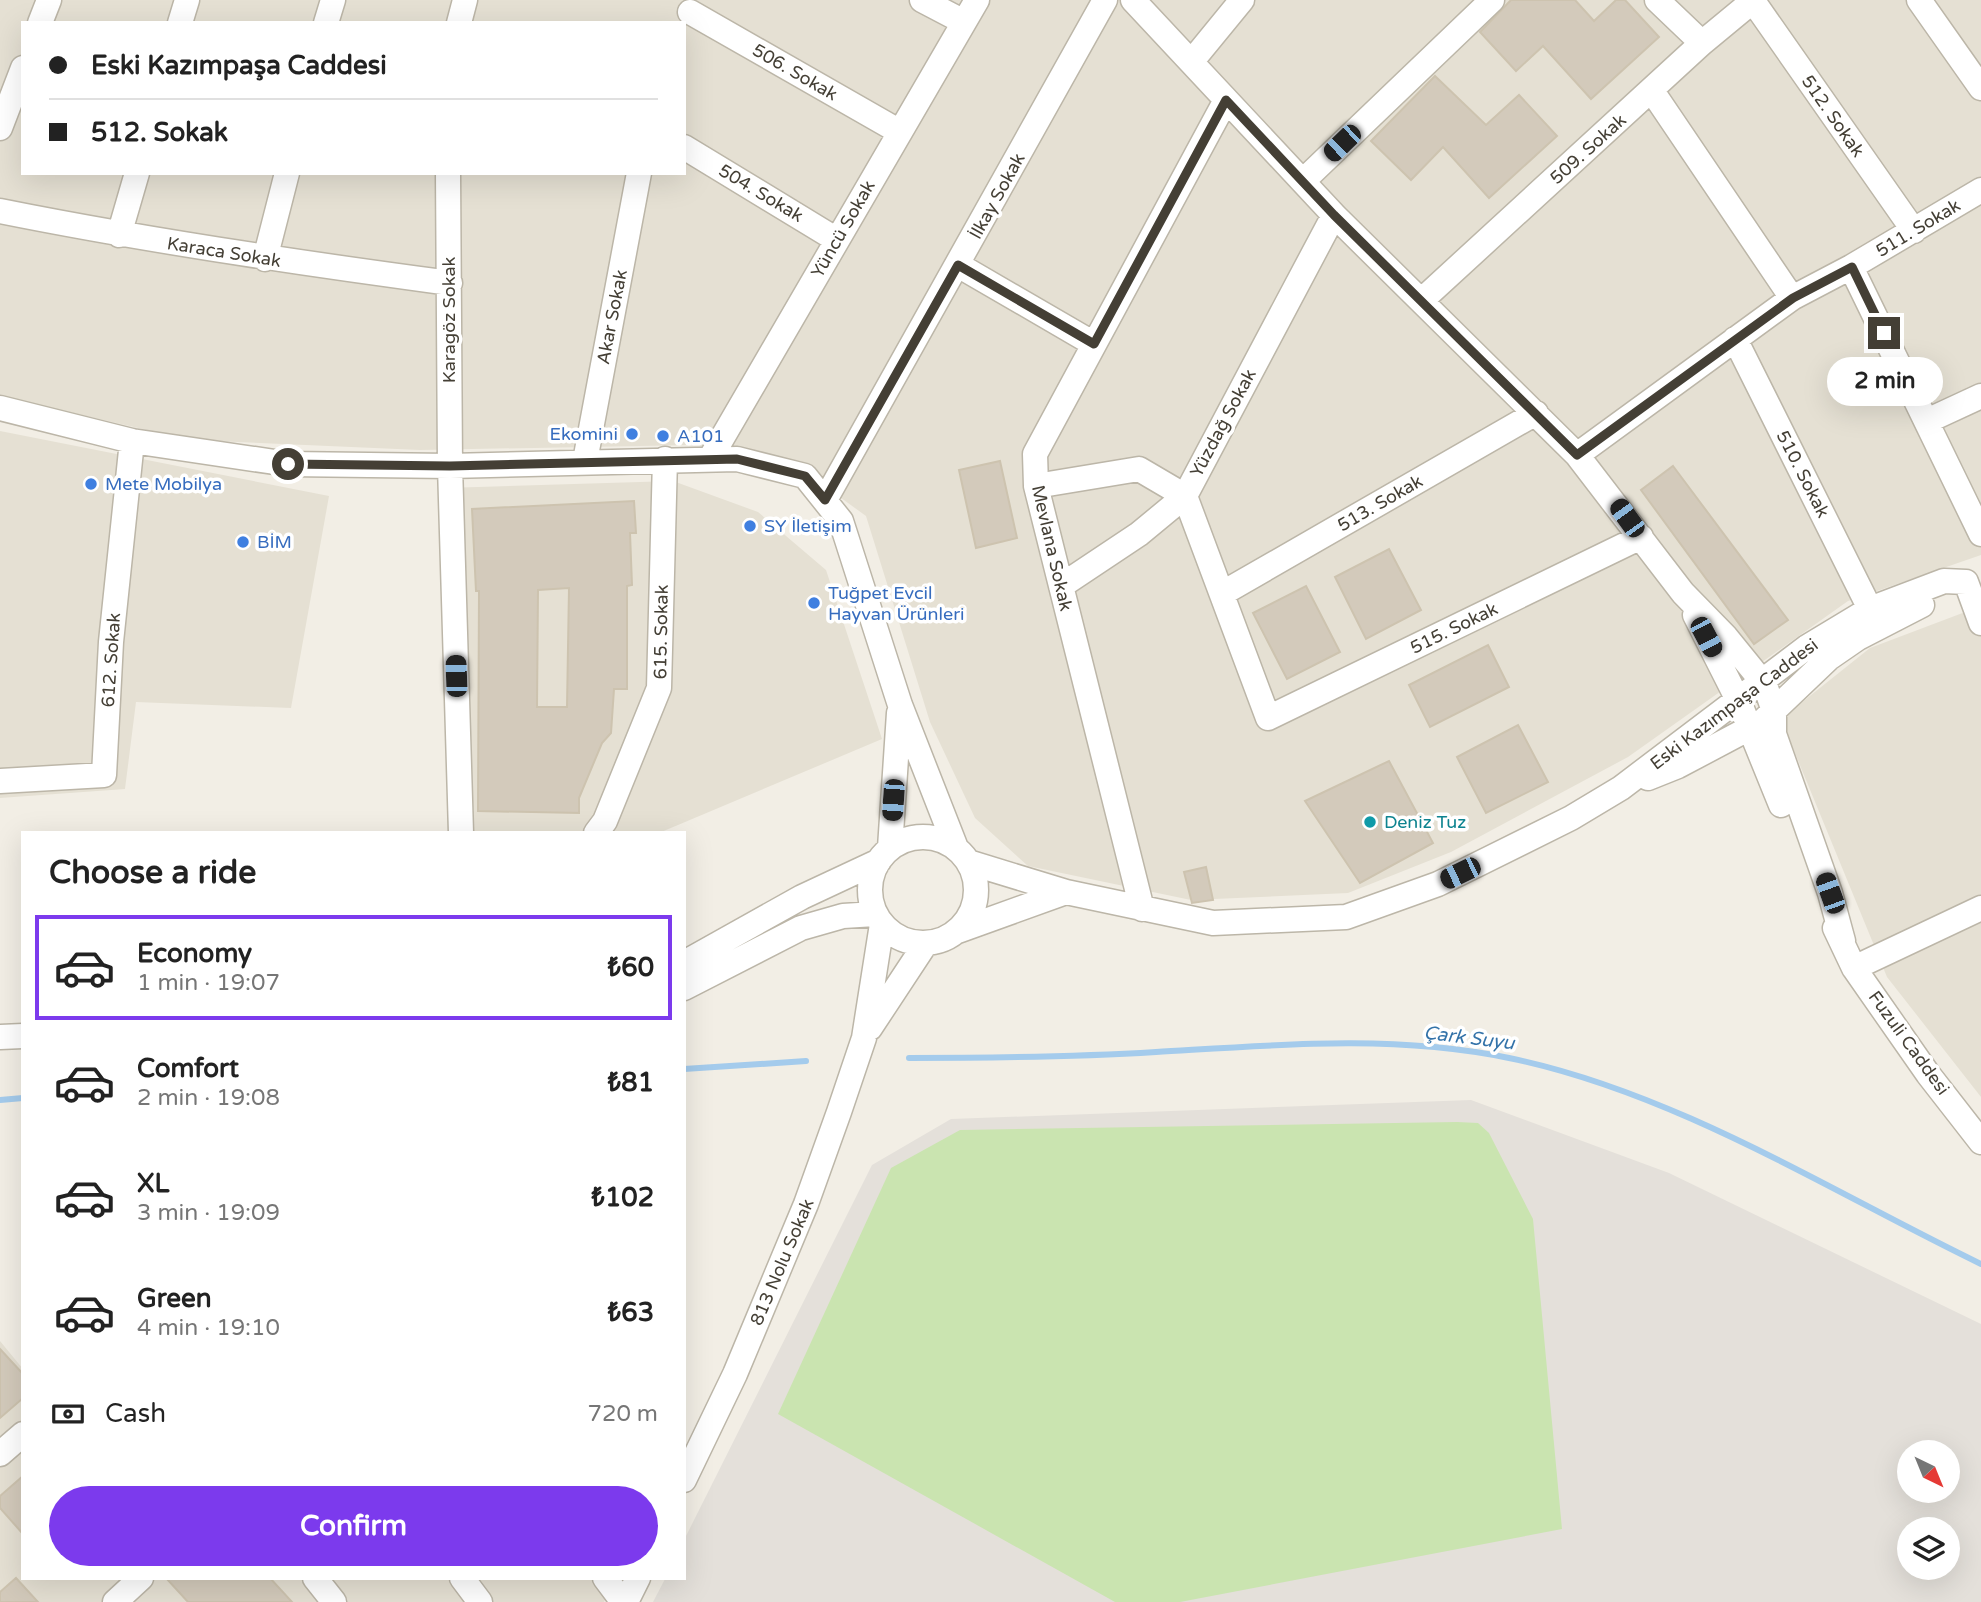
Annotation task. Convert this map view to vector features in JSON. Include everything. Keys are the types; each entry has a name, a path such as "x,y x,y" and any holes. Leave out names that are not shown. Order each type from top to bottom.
{"street":[{"path":"41,21 49,0"},
{"path":"181,21 187,0"},
{"path":"327,21 332,0"},
{"path":"460,21 465,0"},
{"path":"922,0 964,22"},
{"name":"Yüncü Sokak","path":"710,459 977,0"},
{"name":"İlkay Sokak","path":"825,500 1105,0"},
{"path":"1133,0 1334,215 1577,455 1684,593 1726,637 1761,680 1771,696 1774,734 1830,893 1843,941"},
{"path":"1192,61 1242,0"},
{"path":"1303,181 1492,0"},
{"path":"1657,0 1702,43"},
{"name":"509. Sokak","path":"1422,300 1702,43 1754,0"},
{"name":"512. Sokak","path":"1754,0 1914,231"},
{"path":"1919,0 1981,88"},
{"name":"506. Sokak","path":"690,13 900,132"},
{"path":"0,128 21,73"},
{"path":"1652,91 1793,298"},
{"name":"Mevlana Sokak","path":"1142,909 1036,486 1035,454 1226,100"},
{"name":"504. Sokak","path":"686,147 837,240"},
{"path":"119,235 136,175"},
{"path":"265,259 286,175"},
{"name":"Karagöz Sokak","path":"447,175 450,466"},
{"name":"Akar Sokak","path":"585,461 639,175"},
{"name":"511. Sokak","path":"1577,455 1793,298 1852,267 1981,190"},
{"name":"Karaca Sokak","path":"0,211 119,235 265,259 450,283"},
{"name":"Yüzdağ Sokak","path":"1268,718 1185,496 1334,215"},
{"path":"958,265 1094,344"},
{"path":"1852,267 1981,534"},
{"name":"510. Sokak","path":"1735,339 1870,609"},
{"path":"1927,421 1981,396"},
{"path":"0,408 132,441 288,464 450,466 737,459 805,476 841,521 900,705 962,855 974,876 974,899 966,921 955,932"},
{"name":"513. Sokak","path":"1223,593 1536,412"},
{"name":"612. Sokak","path":"0,781 104,775 111,642 132,441"},
{"name":"615. Sokak","path":"598,831 605,821 659,688 665,459"},
{"path":"450,466 461,831"},
{"path":"1036,486 1139,469 1185,496 1139,534 1061,586"},
{"name":"515. Sokak","path":"1268,718 1641,537"},
{"path":"1973,579 1981,623"},
{"name":"Eski Kazımpaşa Caddesi","path":"962,855 1066,892 1213,923 1346,917 1438,884 1572,818 1621,788 1737,697 1807,647 1870,609 1944,581 1973,579"},
{"name":"Eski Kazımpaşa Caddesi","path":"1621,788 1678,766 1750,729 1774,711 1829,658 1858,638 1973,579"},
{"path":"1684,593 1737,697 1820,902 1843,941"},
{"path":"900,705 884,854 871,878 870,896 879,919 894,935 909,941 926,943 941,940 955,932 1066,892"},
{"path":"686,962 906,840 923,837 941,840 962,855"},
{"path":"1854,968 1981,908"},
{"path":"686,987 801,928 843,916 879,919"},
{"path":"864,1038 879,919"},
{"name":"Fuzuli Caddesi","path":"1843,941 1854,968 1928,1074 1981,1142"},
{"path":"864,1038 926,943"},
{"path":"0,1037 21,1035"},
{"name":"813 Nolu Sokak","path":"686,1476 735,1374 806,1204 864,1038"},
{"path":"0,1454 21,1436"},
{"path":"116,1602 139,1580"},
{"path":"317,1580 334,1602"},
{"path":"464,1580 480,1602"},
{"path":"607,1580 625,1602 637,1580"}],"shaded area":[{"path":"0,0 1981,0 1981,555 1848,601 1628,757 1451,852 1348,893 1191,900 1028,866 975,818 930,722 866,516 794,464 692,445 420,450 190,440 0,396"},
{"path":"0,431 329,496 291,708 136,702 125,789 0,798"},
{"path":"673,481 758,512 826,570 882,739 664,831 448,831 445,488"},
{"path":"1981,606 1981,1097 1887,977 1781,719 1870,648"},
{"path":"1471,1100 1669,1173 1981,1324 1981,1602 653,1602 664,1580 686,1580 686,1536 872,1165 951,1119"},
{"path":"0,1341 21,1367 21,1580 615,1580 604,1602 0,1602"}],"green space":[{"path":"1478,1123 1489,1133 1533,1219 1562,1529 1180,1602 1115,1602 778,1414 891,1168 960,1130"}],"building":[{"path":"1511,0 1575,0 1594,21 1616,0 1625,0 1659,37 1591,99 1543,46 1516,71 1480,32"},
{"path":"1435,76 1486,125 1519,95 1557,136 1489,198 1443,147 1411,180 1371,141"},
{"path":"1000,461 1017,538 976,548 959,470"},
{"path":"1673,466 1788,620 1754,644 1641,490"},
{"path":"634,501 636,533 630,533 632,585 627,586 627,689 614,689 611,733 602,743 579,798 579,813 478,811 479,591 476,591 472,509","holes":["569,588 567,707 537,707 538,590"]},
{"path":"1389,549 1421,610 1366,639 1335,577"},
{"path":"1306,586 1340,652 1287,679 1253,613"},
{"path":"1488,645 1509,687 1430,727 1409,685"},
{"path":"1518,725 1548,782 1486,813 1457,757"},
{"name":"Deniz Tuz","path":"1389,761 1433,843 1360,883 1305,801"},
{"path":"1206,867 1213,900 1192,903 1184,872"},
{"path":"0,1349 21,1372 21,1400 0,1418"},
{"path":"21,1478 21,1532 0,1508 0,1496"},
{"path":"16,1578 38,1602 0,1602 0,1592"},
{"path":"168,1580 272,1580 292,1602 188,1602"}],"waterway":[{"name":"Çark Suyu","path":"909,1058 1094,1055 1333,1043 1421,1046 1509,1058 1632,1094 1691,1119 1751,1146 1981,1264"},
{"name":"Çark Suyu","path":"686,1069 806,1061"},
{"name":"Çark Suyu","path":"0,1100 21,1098"}],"place":[{"name":"Ekomini","path":"632,434"},
{"name":"A101","path":"663,436"},
{"name":"Mete Mobilya","path":"91,484"},
{"name":"SY İletişim","path":"750,526"},
{"name":"BİM","path":"243,542"},
{"name":"Tuğpet Evcil Hayvan Ürünleri","path":"814,603"},
{"name":"Deniz Tuz","path":"1370,822"}],"route":[{"path":"288,464 450,466 737,459 805,476 825,500 958,265 1094,344 1226,100 1334,215 1577,455 1793,298 1852,267 1884,333"}]}
